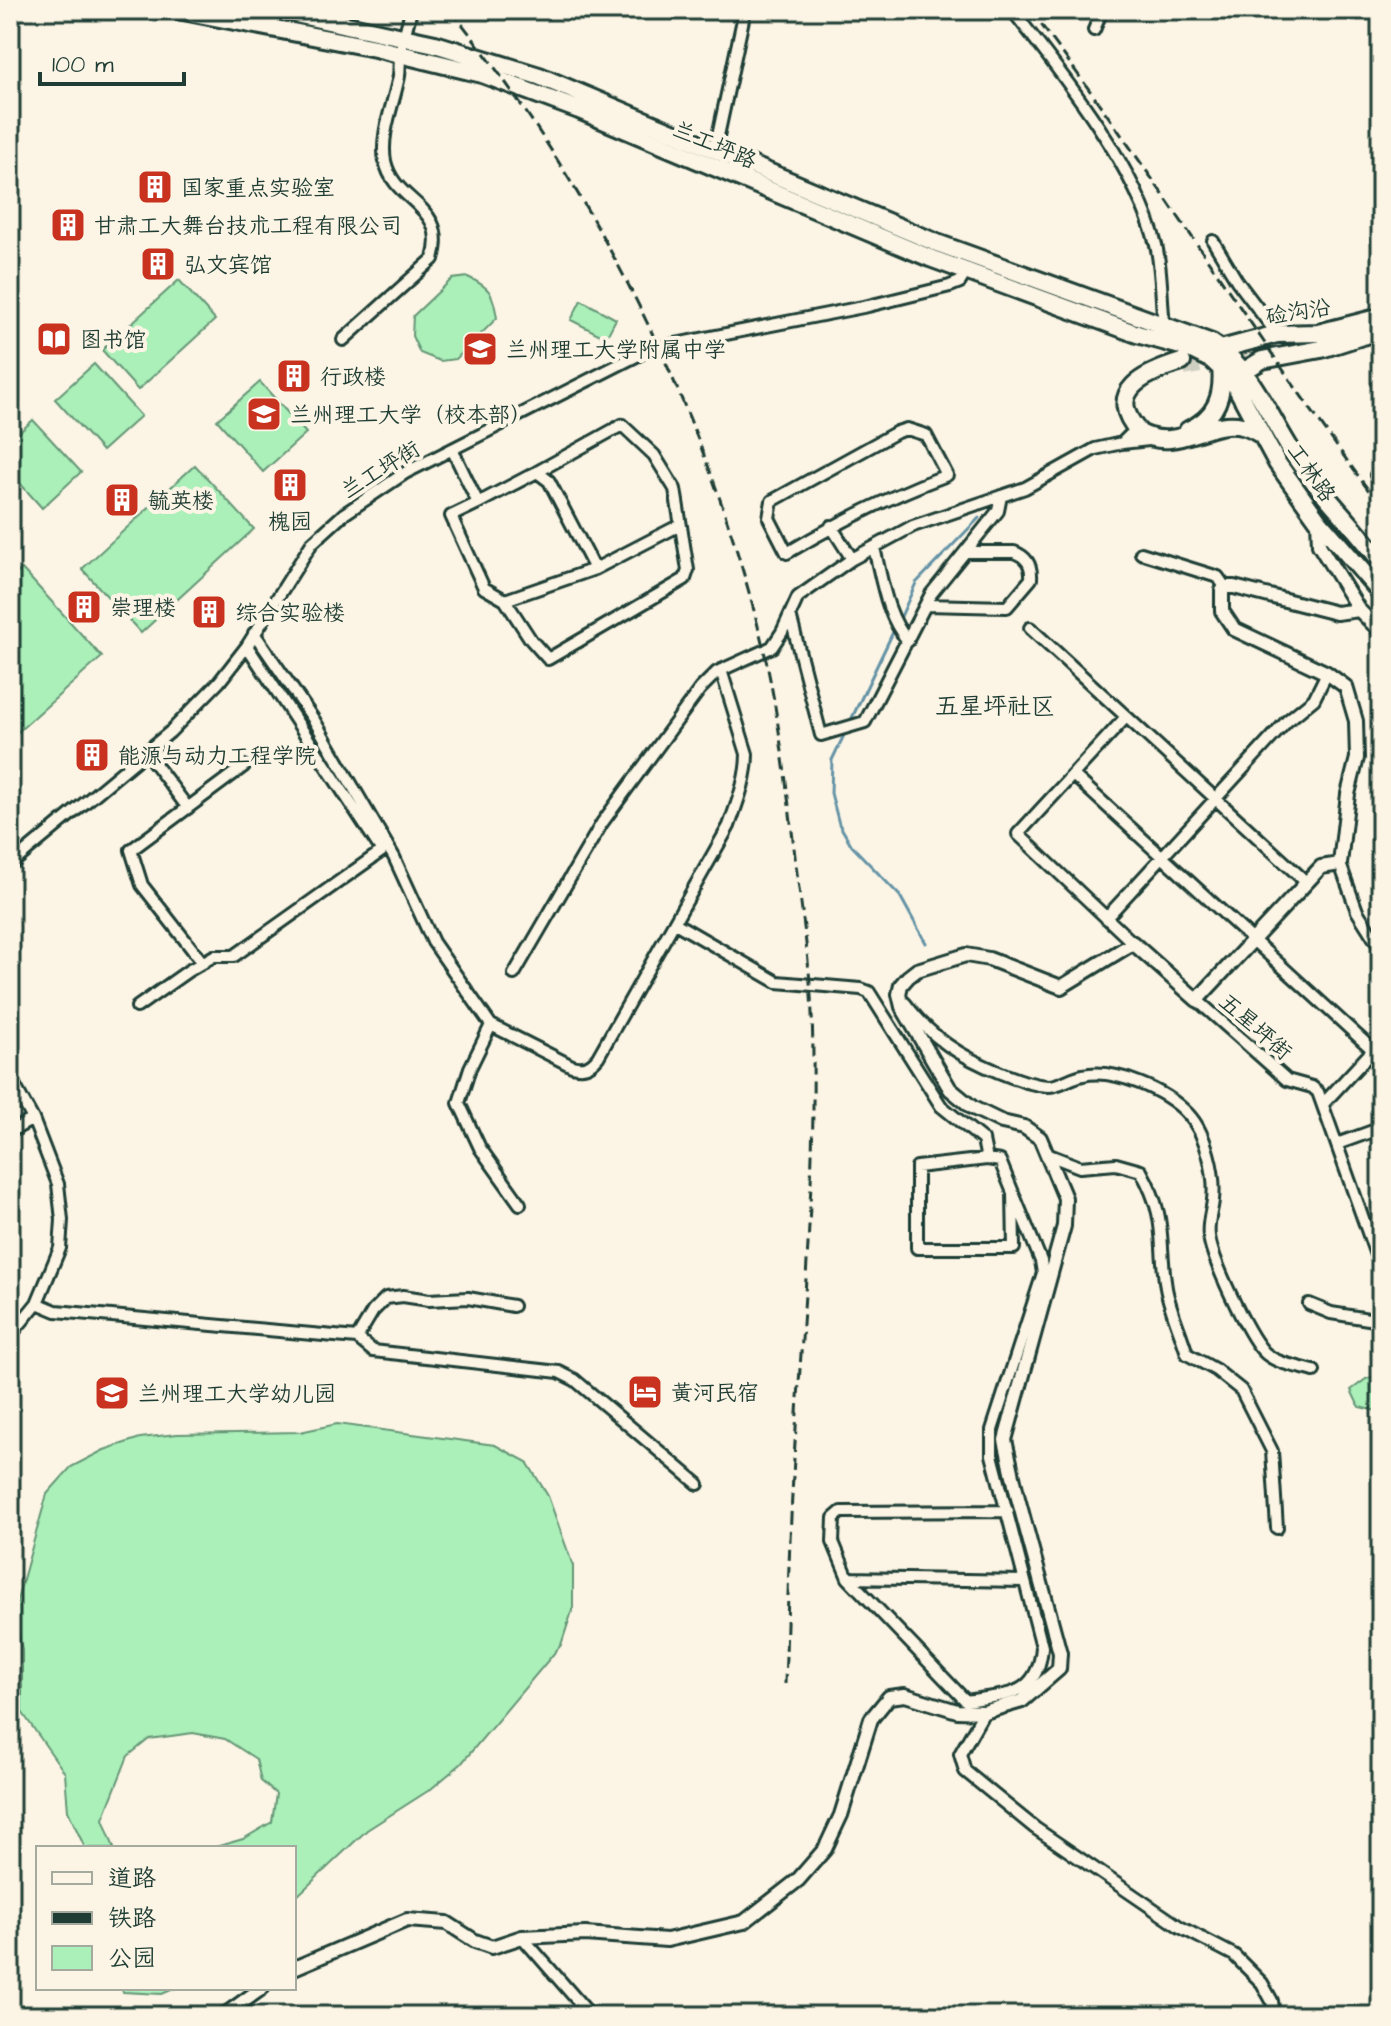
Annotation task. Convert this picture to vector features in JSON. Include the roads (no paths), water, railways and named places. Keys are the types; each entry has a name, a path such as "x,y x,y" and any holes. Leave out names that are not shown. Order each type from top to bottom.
{"highway":[{"name":"兰工坪路","path":"178,10 487,58 539,76 715,150 970,265 1164,325 1221,349"},
{"name":"兰工坪路","path":"279,10 402,46 533,91 1137,334 1188,348 1221,367"},
{"path":"1254,340 1253,353 1380,326"},
{"name":"硷沟沿","path":"1244,371 1272,347 1318,333 1380,326"},
{"name":"硷沟沿","path":"1221,349 1254,340 1272,347"},
{"name":"工林路","path":"1221,349 1244,371 1300,463 1381,562"},
{"path":"1221,367 1220,399 1202,424 1182,432 1152,432 1137,417 1135,394 1140,385 1183,365 1155,370 1136,381 1129,390 1126,403 1132,425 1140,433 1154,439 1184,438 1230,425 1244,426 1260,434"},
{"name":"工林路","path":"1221,367 1232,379 1277,463 1318,520 1381,593"}],"street":[{"path":"343,340 433,259 437,244 437,232 430,219 396,182 385,161 384,147 411,10"},
{"path":"715,150 745,10"},
{"path":"1012,10 1130,177 1156,246 1164,325"},
{"path":"1094,30 1102,10"},
{"path":"1213,241 1272,347"},
{"name":"兰工坪街","path":"10,865 170,732 219,682 247,646 302,556 324,530 381,488 650,349 868,306 950,286 960,282 970,265"},
{"path":"622,425 654,455 675,489 688,570 685,579 548,659 531,640 505,600 484,588 451,516 478,503 622,425"},
{"path":"1122,443 1133,432 1132,425"},
{"path":"917,430 926,435 947,475 897,493 831,526 787,553 769,518 770,506 772,501 897,432 917,430"},
{"path":"514,974 602,823 700,689 721,670 772,647 798,597 852,559 913,526 1025,488 1095,449 1154,439"},
{"path":"452,449 478,503"},
{"path":"537,472 549,481 595,569"},
{"path":"1381,472 1376,475 1381,480"},
{"path":"790,615 821,735 865,722 931,594 998,511 1001,496"},
{"path":"1318,520 1319,545 1359,610 1381,632"},
{"path":"505,600 595,569 680,525"},
{"path":"831,526 852,559"},
{"path":"874,548 892,615 908,641"},
{"path":"926,605 1007,607 1028,585 1032,572 1021,554 965,552"},
{"path":"1141,553 1218,577 1225,587"},
{"path":"1225,587 1336,613 1359,610"},
{"path":"1225,587 1222,591 1222,611 1234,629 1327,673 1346,687 1356,721 1357,758 1348,794 1340,864 1357,911 1381,949"},
{"path":"1030,628 1306,882"},
{"path":"254,633 314,720 394,857 433,942 491,1025 580,1068 592,1065 729,826 747,765 747,754 721,670"},
{"path":"137,1007 214,956 234,956 382,851 247,646"},
{"path":"1106,918 1287,721 1314,699 1327,673"},
{"name":"五星坪街","path":"1126,717 1018,834 1133,943 1287,1080 1312,1087 1323,1104"},
{"path":"146,752 188,808"},
{"path":"203,963 142,885 131,850 244,766"},
{"path":"1073,775 1373,1050 1381,1062"},
{"path":"1197,1000 1321,867 1340,864"},
{"path":"675,923 777,982 869,992 941,1106 983,1140 987,1159"},
{"path":"296,1967 407,1920 447,1923 475,1941 492,1947 522,1937 585,1934 667,1940 744,1922 798,1880 825,1849 841,1815 871,1719 889,1697 905,1695 957,1711 984,1712 1022,1701 1059,1669 1060,1653 1005,1440 1064,1226 1065,1198 1040,1138 1024,1127 1002,1122 973,1108 950,1089 902,1007 899,994 901,985 917,970 966,955 989,959 1061,987 1133,943"},
{"path":"899,994 916,1018 940,1042 973,1062 1031,1085 1053,1086 1083,1075 1111,1075 1153,1088 1189,1114 1211,1163 1213,1195 1208,1234 1214,1255 1250,1332 1264,1353 1314,1371"},
{"path":"491,1025 470,1068 459,1103 480,1148 520,1204"},
{"path":"1373,1050 1323,1104 1381,1269"},
{"path":"10,1077 33,1119 58,1184 62,1220 60,1248 37,1303 10,1336"},
{"path":"10,1132 33,1119"},
{"path":"1337,1144 1381,1128"},
{"path":"1049,1155 1080,1167 1116,1164 1141,1171 1155,1196 1162,1224 1166,1289 1187,1354 1216,1370 1241,1390 1272,1451 1277,1528"},
{"path":"1008,1511 841,1512 834,1518 833,1542 848,1578 966,1701 1018,1692 1034,1679 1041,1664 1042,1647 1008,1511 992,1455 992,1430 1043,1273 1041,1261 1000,1161 987,1159 917,1167 917,1248 1014,1248 1013,1193"},
{"path":"357,1338 373,1311 386,1298 468,1298 513,1306"},
{"path":"37,1303 56,1311 357,1338 373,1351 559,1372 575,1380 698,1484"},
{"path":"1309,1304 1331,1313 1381,1321"},
{"path":"848,1578 1024,1581"},
{"path":"984,1712 960,1754 965,1771 1035,1828 1104,1877 1180,1927 1234,1955 1262,1983 1272,2001 1274,2016"},
{"path":"522,1937 591,2016"},
{"path":"223,2016 259,1990"}],"waterway":[{"path":"899,621 916,583 979,518"},
{"path":"850,722 895,628"},
{"path":"847,729 832,760 831,793 839,824 852,846 900,896 926,943"}],"tunnel":[{"path":"1184,368 1276,351"}],"railway":[{"path":"451,10 504,80 553,153 640,308 677,388 738,553 773,694 808,958 813,1066 809,1221 792,1492 785,1684"},
{"path":"1030,10 1120,133 1381,507"}],"place":[{"name":"国家重点实验室","path":"155,187"},
{"name":"甘肃工大舞台技术工程有限公司","path":"68,225"},
{"name":"弘文宾馆","path":"158,264"},
{"name":"图书馆","path":"54,339"},
{"name":"兰州理工大学附属中学","path":"480,349"},
{"name":"行政楼","path":"294,376"},
{"name":"兰州理工大学（校本部）","path":"264,414"},
{"name":"槐园","path":"290,485"},
{"name":"毓英楼","path":"122,500"},
{"name":"崇理楼","path":"84,607"},
{"name":"综合实验楼","path":"209,612"},
{"name":"能源与动力工程学院","path":"92,755"},
{"name":"黄河民宿","path":"645,1392"},
{"name":"兰州理工大学幼儿园","path":"112,1393"}],"district":[{"name":"五星坪社区","path":"995,706"}]}
